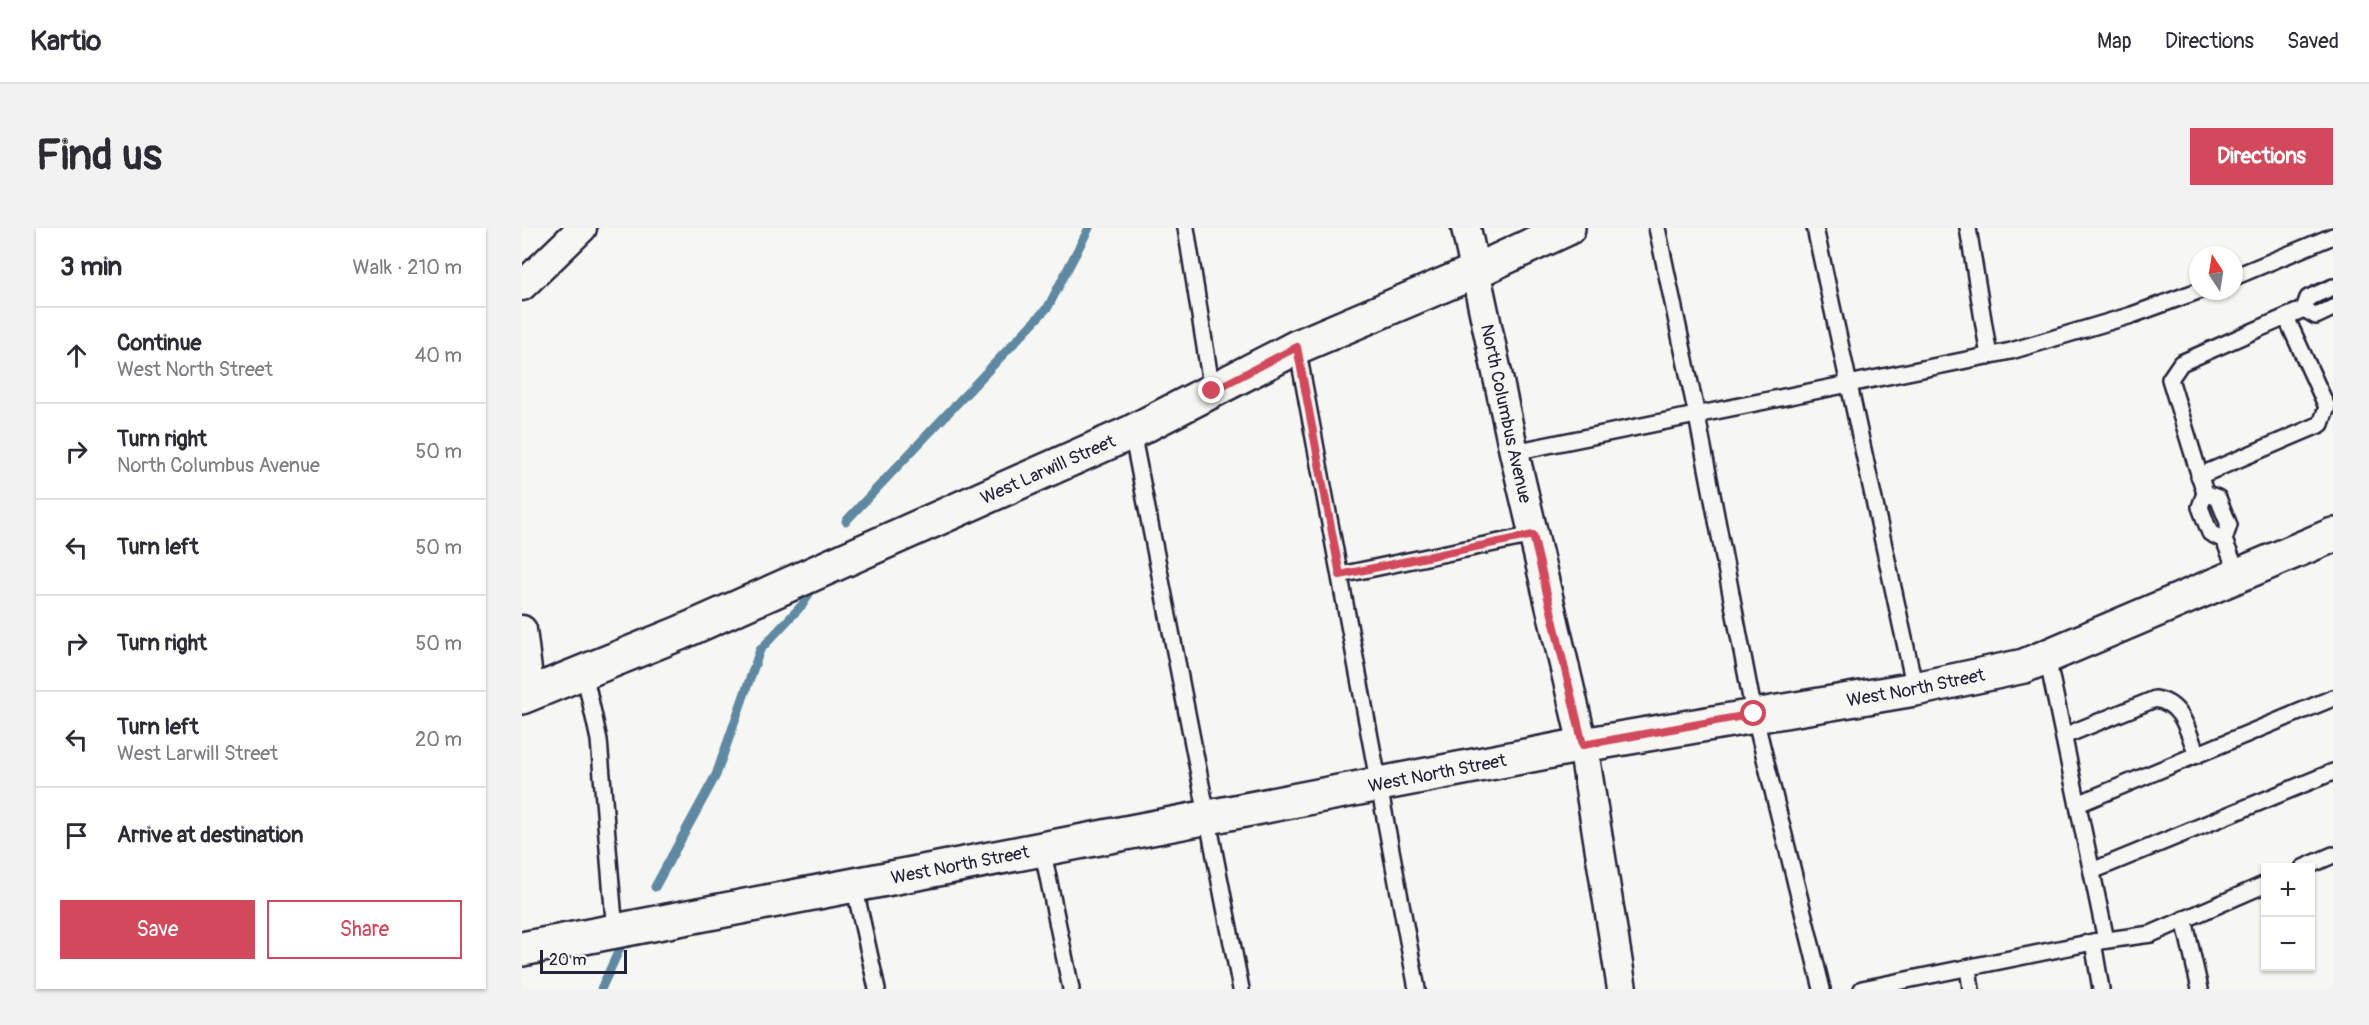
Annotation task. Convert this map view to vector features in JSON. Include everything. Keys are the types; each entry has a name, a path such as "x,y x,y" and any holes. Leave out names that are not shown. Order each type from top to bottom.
{"street":[{"path":"522,286 582,228"},
{"name":"North Columbus Avenue","path":"1467,228 1514,452 1583,745 1622,989"},
{"name":"West Larwill Street","path":"526,695 680,633 1132,432 1297,347 1476,271 1568,228"},
{"name":"West North Street","path":"522,949 1583,745 1754,714 1915,689 2024,666 2333,535"},
{"path":"522,630 526,695"}],"lane":[{"path":"1186,228 1212,391"},
{"path":"1657,228 1697,416 1754,714 1821,989"},
{"path":"1815,228 1847,385 1915,689"},
{"path":"1968,228 1989,356"},
{"path":"2243,273 2333,236"},
{"path":"2238,574 2224,540 2229,525 2218,498 2205,493 2170,380 2181,363 2304,309 2308,298 2333,287"},
{"path":"1514,452 1989,356 2132,315 2189,295"},
{"path":"2304,309 2316,316 2333,308"},
{"path":"2199,476 2321,424 2327,407 2286,317"},
{"path":"1297,347 1417,989"},
{"path":"1132,432 1241,989"},
{"path":"1340,575 1533,535"},
{"path":"2047,657 2092,871 2100,941 2101,989"},
{"path":"584,672 599,740 615,932"},
{"path":"2078,804 2333,698"},
{"path":"2064,736 2156,699 2166,701 2178,709 2197,754"},
{"path":"2092,871 2333,772"},
{"path":"1042,849 1071,989"},
{"path":"2313,863 2333,855"},
{"path":"854,885 878,989"},
{"path":"1862,989 2100,941 2151,934 2261,886"},
{"path":"2184,919 2200,989"},
{"path":"1968,968 1971,989"}],"waterway":[{"path":"846,521 1048,307 1089,228"},
{"path":"655,887 716,775 760,650 803,604 812,589"},
{"path":"601,989 620,948"}],"route":[{"path":"1212,391 1297,347 1340,575 1533,535 1583,745 1754,714"}]}
